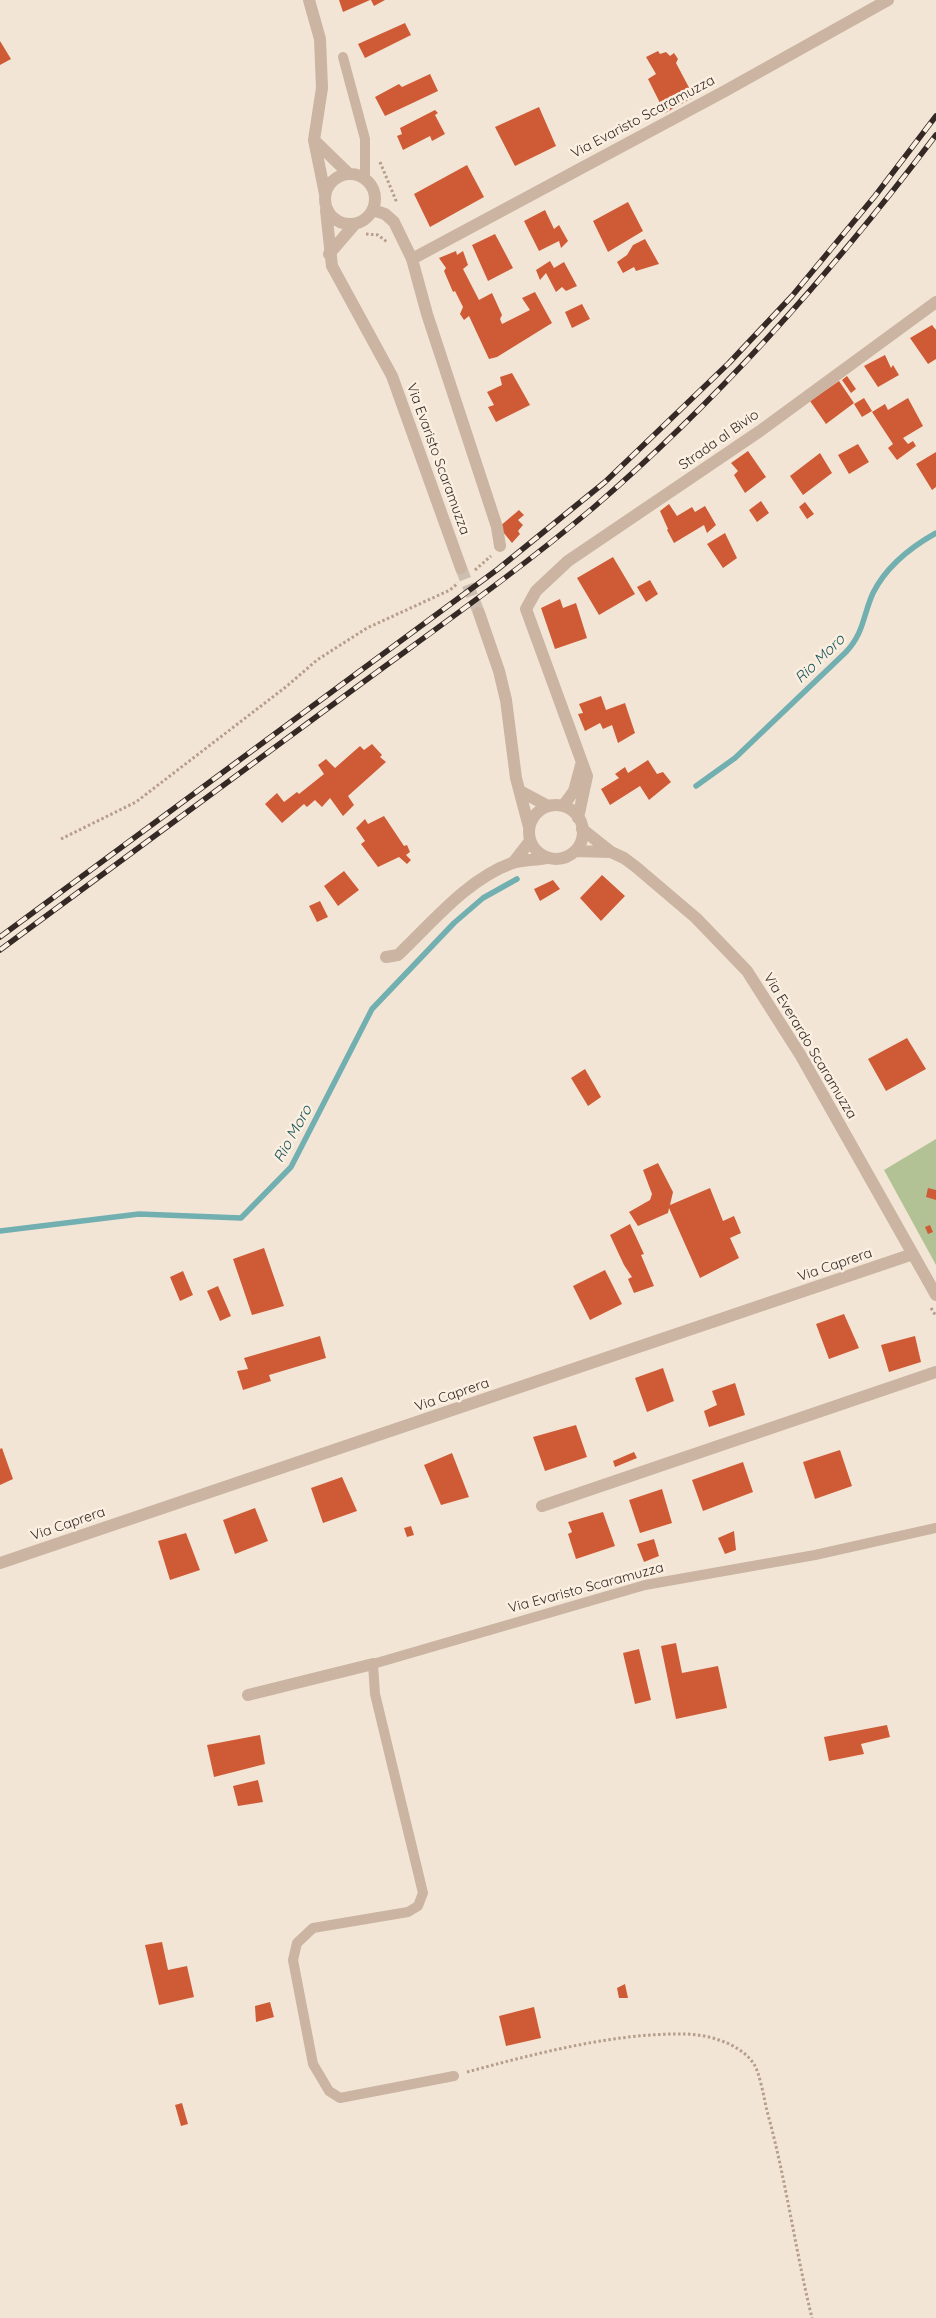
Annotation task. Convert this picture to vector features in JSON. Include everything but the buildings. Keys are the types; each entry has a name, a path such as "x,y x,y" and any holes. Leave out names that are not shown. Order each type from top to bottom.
{"street":[{"name":"Via Evaristo Scaramuzza","path":"309,0 320,39 322,88 314,140 325,194 329,254 337,278 376,344 392,376 461,568"},
{"name":"Via Evaristo Scaramuzza","path":"412,259 725,91 888,0"},
{"path":"314,140 349,174 366,178 375,193 373,210 361,222 354,225 329,254"},
{"path":"325,194 334,179 349,174"},
{"path":"326,210 338,222 354,225"},
{"path":"373,210 385,214 394,222 412,259 426,314 497,528 500,546"},
{"name":"Strada al Bivio","path":"581,765 526,609 536,591 568,561 760,431 936,302"},
{"path":"479,613 499,671 509,714 512,755 529,827 530,841 539,854 546,858"},
{"path":"563,806 574,791 581,765"},
{"path":"386,957 398,955 461,895 489,875 513,863 546,858 563,858 575,851 581,841 580,824 586,784 586,776 581,765"},
{"path":"520,791 548,806 563,806 570,810 580,824 611,852"},
{"path":"529,827 536,814 548,806"},
{"path":"513,863 530,841"},
{"path":"575,851 611,852"},
{"name":"Via Everardo Scaramuzza","path":"611,852 636,866 696,918 747,972 802,1056 936,1295"},
{"name":"Via Caprera","path":"0,1563 913,1254"},
{"path":"542,1506 936,1372"},
{"name":"Via Evaristo Scaramuzza","path":"248,1695 373,1664"}],"lane":[{"path":"343,57 365,139 366,178"},
{"name":"Via Evaristo Scaramuzza","path":"373,1664 644,1584 815,1554 936,1528"},
{"path":"373,1664 375,1694 423,1893 418,1906 408,1912 313,1928 297,1943 293,1960 313,2064 329,2091 340,2098 454,2076"}],"path":[{"path":"379,161 398,206"},
{"path":"358,238 364,234 378,235 387,242"},
{"path":"61,839 136,802 287,686 317,660 367,628 450,590"},
{"path":"454,2076 552,2051 628,2038 683,2034 704,2036 742,2051 754,2065 778,2150 794,2225 800,2267 812,2318"}],"green space":[{"path":"936,1139 936,1265 884,1170"}],"waterway":[{"name":"Rio Moro","path":"696,786 735,758 846,652 856,638 878,584 892,566 909,551 936,533"},
{"name":"Rio Moro","path":"0,1231 139,1214 241,1218 291,1167 372,1009 454,923 483,898 517,879"}],"tunnel":[{"path":"461,568 479,613"}],"railway":[{"path":"0,937 498,569 605,482 729,363 792,296 875,196 936,116"},
{"path":"0,950 477,599 593,508 687,422 775,330 858,235 936,135"}]}
